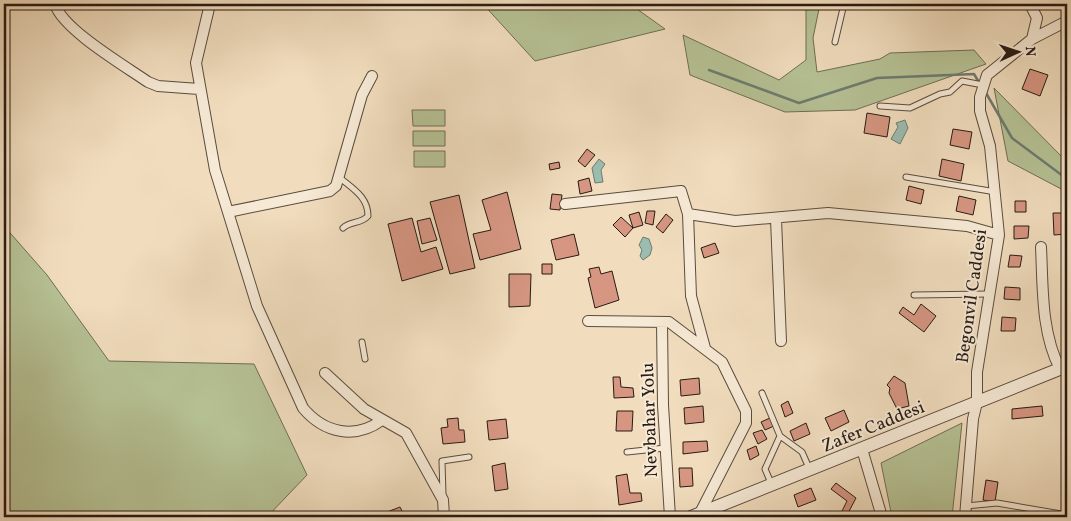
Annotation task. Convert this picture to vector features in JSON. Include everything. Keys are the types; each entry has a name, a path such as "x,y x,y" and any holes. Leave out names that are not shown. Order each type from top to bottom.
{"street":[{"path":"55,4 62,19 148,82 158,86 199,89"},
{"path":"210,4 196,63 199,89 215,170 257,306 303,408 311,418 343,433 358,432 371,428 382,420"},
{"path":"1030,4 1036,18 1036,30 1032,39"},
{"path":"983,85 988,75 1032,39 1067,21"},
{"path":"228,212 330,191 340,178 347,144 362,95 372,76"},
{"name":"Begonvil Caddesi","path":"965,517 973,420 977,402 977,372 999,234 990,146 980,111 980,97 983,85"},
{"path":"565,204 681,191 688,214 691,296 705,348"},
{"path":"688,214 735,221 776,219 828,212 967,226 999,234"},
{"path":"776,219 781,341"},
{"path":"1041,247 1043,299 1049,343 1064,367"},
{"path":"588,320 669,322 722,362 746,411 746,423 695,516"},
{"name":"Nevbahar Yolu","path":"662,322 663,405 670,517"},
{"name":"Zafer Caddesi","path":"695,516 1064,367"},
{"path":"325,373 364,409 406,433 443,500 444,517"},
{"path":"862,449 882,517"}],"lane":[{"path":"835,42 844,4"},
{"path":"880,106 910,108 940,94 950,92 962,80 983,85"},
{"path":"906,176 996,192"},
{"path":"340,178 367,202 368,208 368,216 364,220 342,228"},
{"path":"914,295 989,294"},
{"path":"362,342 365,359"},
{"path":"762,393 780,436 802,452 810,471"},
{"path":"772,486 765,469 780,436"},
{"path":"627,452 665,448"},
{"path":"443,500 442,462 469,457"},
{"path":"966,506 997,503 1067,515"}],"green space":[{"path":"483,4 630,4 665,29 535,61"},
{"path":"806,4 820,4 813,38 817,72 880,59 890,53 974,50 986,64 855,110 785,112 690,75 683,35 779,80 806,60"},
{"path":"994,88 1067,162 1067,192 1008,161"},
{"path":"412,110 445,110 445,126 413,126"},
{"path":"413,131 445,131 445,146 413,146"},
{"path":"414,151 445,151 445,167 414,167"},
{"path":"4,226 47,275 109,361 254,364 307,475 267,517 4,517"},
{"path":"962,423 952,517 892,517 881,463"}],"water":[{"path":"905,120 908,128 900,144 891,139 898,127 896,123"},
{"path":"599,159 605,164 601,170 603,182 595,183 592,168"},
{"path":"643,237 649,239 652,248 650,255 643,260 640,256 642,250 639,245"}],"building":[{"path":"1043,4 1066,4 1066,6 1043,6"},
{"path":"1030,69 1048,75 1040,96 1022,89"},
{"path":"867,113 890,117 887,137 864,133"},
{"path":"953,129 972,132 969,149 950,145"},
{"path":"587,149 595,155 585,167 578,161"},
{"path":"942,159 964,164 961,181 939,176"},
{"path":"559,162 560,168 550,170 549,164"},
{"path":"589,178 592,191 580,194 578,181"},
{"path":"909,186 924,190 921,204 906,200"},
{"path":"507,192 521,249 480,260 473,234 491,230 482,200"},
{"path":"552,194 562,195 560,210 550,209"},
{"path":"459,195 475,268 450,274 430,202"},
{"path":"959,196 976,200 973,215 956,211"},
{"path":"1015,201 1026,201 1026,212 1015,212"},
{"path":"647,211 655,211 653,225 645,223"},
{"path":"639,212 643,225 633,228 629,215"},
{"path":"1053,213 1067,213 1067,234 1054,235"},
{"path":"666,214 673,220 663,233 656,227"},
{"path":"621,217 633,228 625,237 613,225"},
{"path":"412,218 421,252 436,247 443,269 402,281 388,224"},
{"path":"430,218 437,240 422,244 417,221"},
{"path":"1014,226 1029,226 1028,238 1014,239"},
{"path":"574,234 579,255 556,260 551,240"},
{"path":"715,243 719,253 704,258 701,248"},
{"path":"1010,255 1022,256 1020,267 1008,267"},
{"path":"542,264 552,264 552,274 542,274"},
{"path":"599,267 601,274 612,271 619,300 595,308 588,278 591,277 589,269"},
{"path":"509,274 531,274 530,306 509,307"},
{"path":"1005,287 1020,288 1020,300 1004,299"},
{"path":"921,304 936,316 924,332 899,313 903,307 914,315"},
{"path":"1002,317 1016,318 1015,331 1001,331"},
{"path":"894,376 905,383 909,406 897,409 889,393 890,388 887,385"},
{"path":"613,377 620,377 621,387 633,388 634,397 614,398"},
{"path":"699,378 700,394 681,396 680,380"},
{"path":"788,401 793,413 785,417 781,405"},
{"path":"703,406 704,422 685,424 684,408"},
{"path":"1042,406 1043,416 1012,419 1012,409"},
{"path":"844,410 849,422 831,431 825,418"},
{"path":"617,411 633,411 632,431 616,431"},
{"path":"458,418 459,430 464,430 465,442 443,444 441,428 448,427 447,419"},
{"path":"770,418 774,426 765,430 761,422"},
{"path":"506,419 508,438 489,440 487,421"},
{"path":"806,423 810,434 794,441 790,431"},
{"path":"762,430 767,439 758,444 753,433"},
{"path":"707,441 708,451 683,454 683,442"},
{"path":"756,446 759,455 750,460 747,450"},
{"path":"505,463 508,489 495,491 492,466"},
{"path":"679,468 692,468 693,486 680,487"},
{"path":"627,474 630,493 641,493 642,501 619,505 616,476"},
{"path":"986,480 998,482 995,502 983,500"},
{"path":"836,483 856,498 846,517 839,517 847,501 831,489"},
{"path":"811,488 816,500 798,507 794,495"},
{"path":"400,507 405,517 390,517 387,512"}],"waterway":[{"path":"709,70 799,103 877,78 974,74 980,84"},
{"path":"986,93 1012,138 1067,179"}]}
